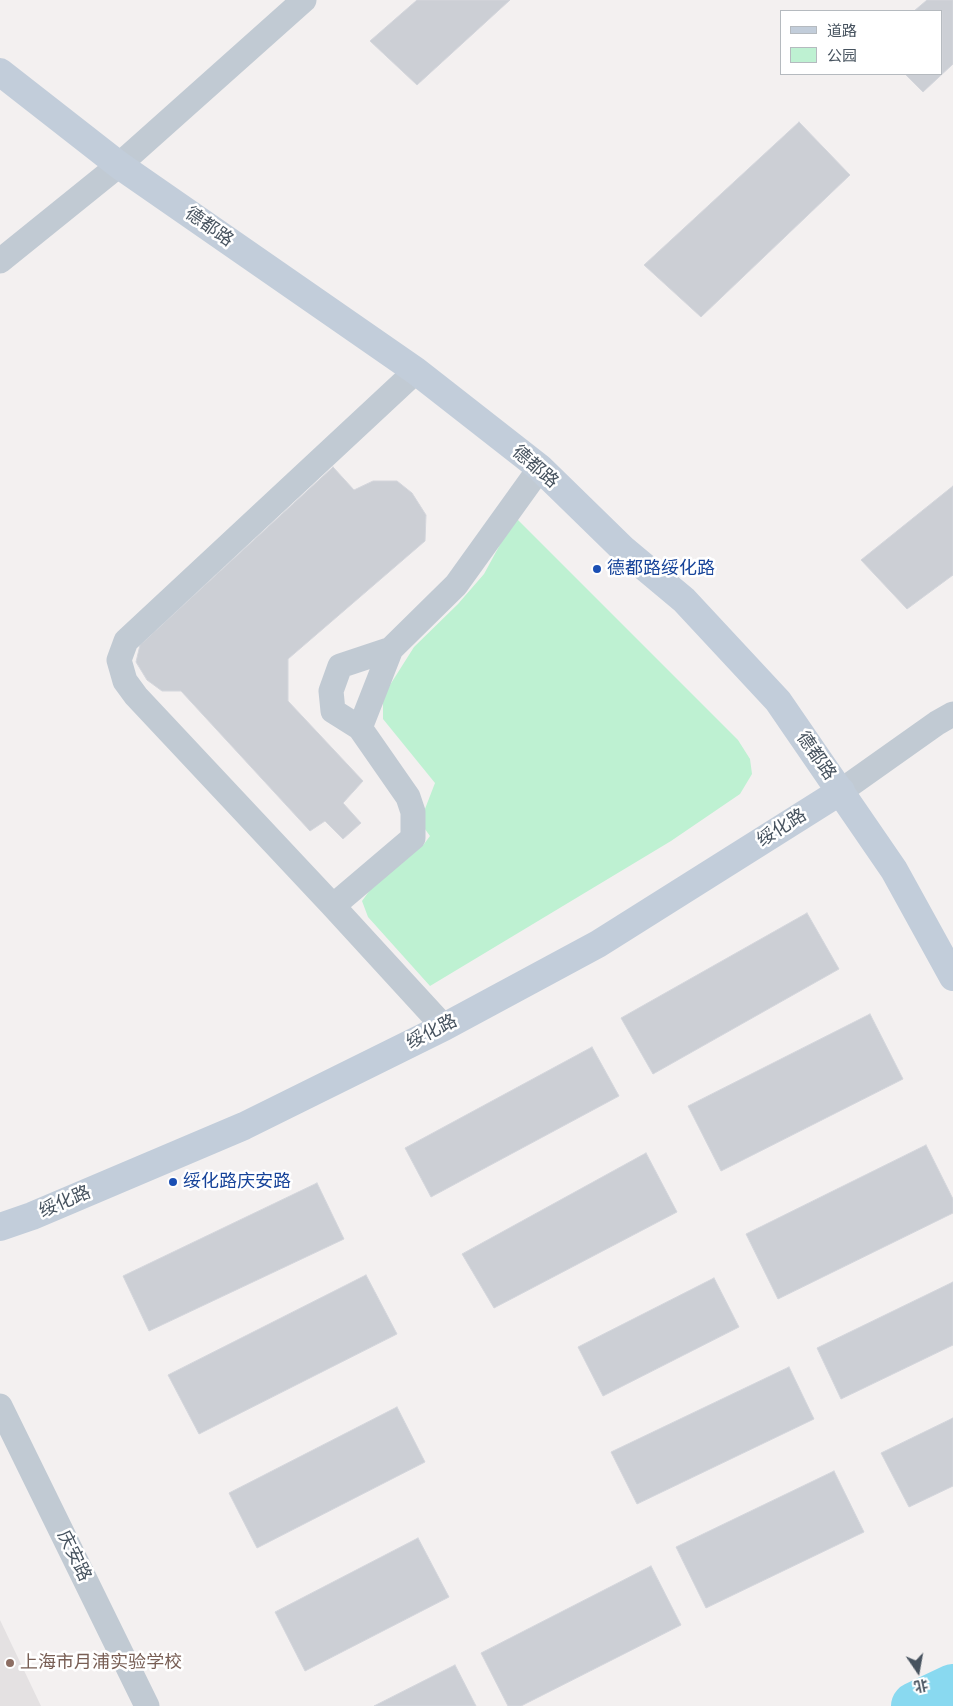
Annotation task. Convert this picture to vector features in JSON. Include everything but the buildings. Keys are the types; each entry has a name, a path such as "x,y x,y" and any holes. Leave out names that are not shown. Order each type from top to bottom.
{"street":[{"path":"0,261 119,165 304,0"},
{"name":"德都路","path":"0,72 119,165 416,371 540,468 624,549 684,600 778,701 894,870 953,977"},
{"path":"416,371 126,641 119,660 125,681 136,696 444,1027"},
{"path":"360,728 391,649 456,585 540,468"},
{"path":"333,906 413,838 413,812 408,797 360,728 333,711 330,691 340,666 391,649"},
{"path":"841,791 937,723 953,714"},
{"name":"绥化路","path":"0,1227 32,1216 244,1126 444,1027 598,944 841,791"},
{"name":"庆安路","path":"0,1406 147,1706"}],"shaded area":[{"name":"上海市月浦实验学校","path":"0,1620 41,1706 0,1706"}],"green space":[{"path":"515,517 738,740 750,759 752,774 740,794 671,841 430,986 368,917 362,901 370,890 424,844 430,836 422,825 423,814 435,783 383,719 383,696 414,647 458,604 484,574"}],"waterway":[{"path":"915,1706 953,1688"}],"place":[{"name":"德都路绥化路","path":"597,569"},
{"name":"绥化路庆安路","path":"173,1182"},
{"name":"上海市月浦实验学校","path":"10,1663"}]}
